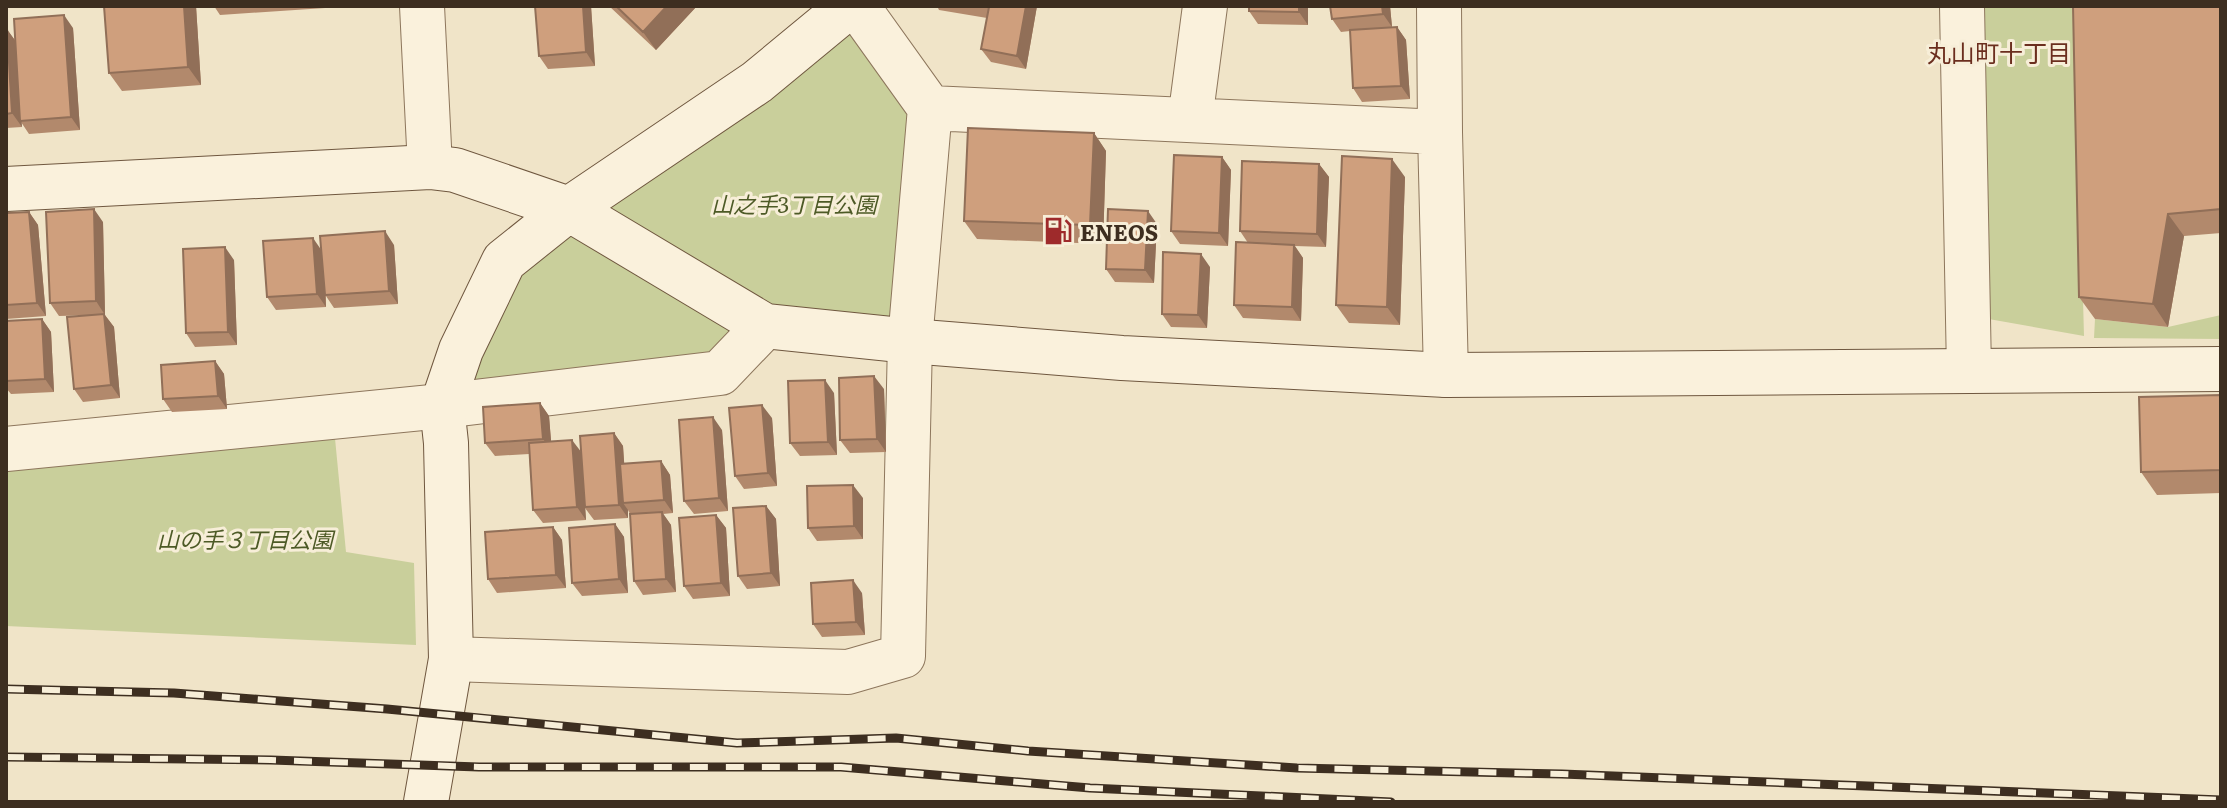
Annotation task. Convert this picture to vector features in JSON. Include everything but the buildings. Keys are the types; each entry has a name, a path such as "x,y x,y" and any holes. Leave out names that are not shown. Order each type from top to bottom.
{"street":[{"path":"422,6 430,167"},
{"path":"426,802 451,659 446,443 442,406 461,350 504,261 569,209 757,82 849,6"},
{"path":"451,659 848,672 903,656 910,341 930,108 857,6"},
{"path":"1190,120 1205,6"},
{"path":"1439,6 1446,375"},
{"path":"1962,6 1969,371"},
{"path":"930,108 1440,132"},
{"path":"6,189 430,167 455,170 569,209 765,326 910,341 1122,358 1446,375 2221,369"},
{"path":"6,449 442,406 720,373 765,326"}],"green space":[{"path":"1981,6 2075,6 2084,336 1983,318"},
{"name":"山之手3丁目公園","path":"846,26 909,112 896,329 712,359 464,389 516,277"},
{"path":"2221,315 2221,339 2094,338 2095,319 2168,327"},
{"name":"山の手３丁目公園","path":"334,428 346,552 414,563 416,645 6,626 6,469"}],"railway":[{"path":"6,689 174,693 387,709 737,743 896,738 1028,751 1297,768 1562,774 2221,800"},
{"path":"6,757 271,760 479,767 841,767 1090,788 1391,802"}],"place":[{"name":"ENEOS","path":"1058,231"}],"district":[{"name":"丸山町十丁目","path":"1999,51"}]}
